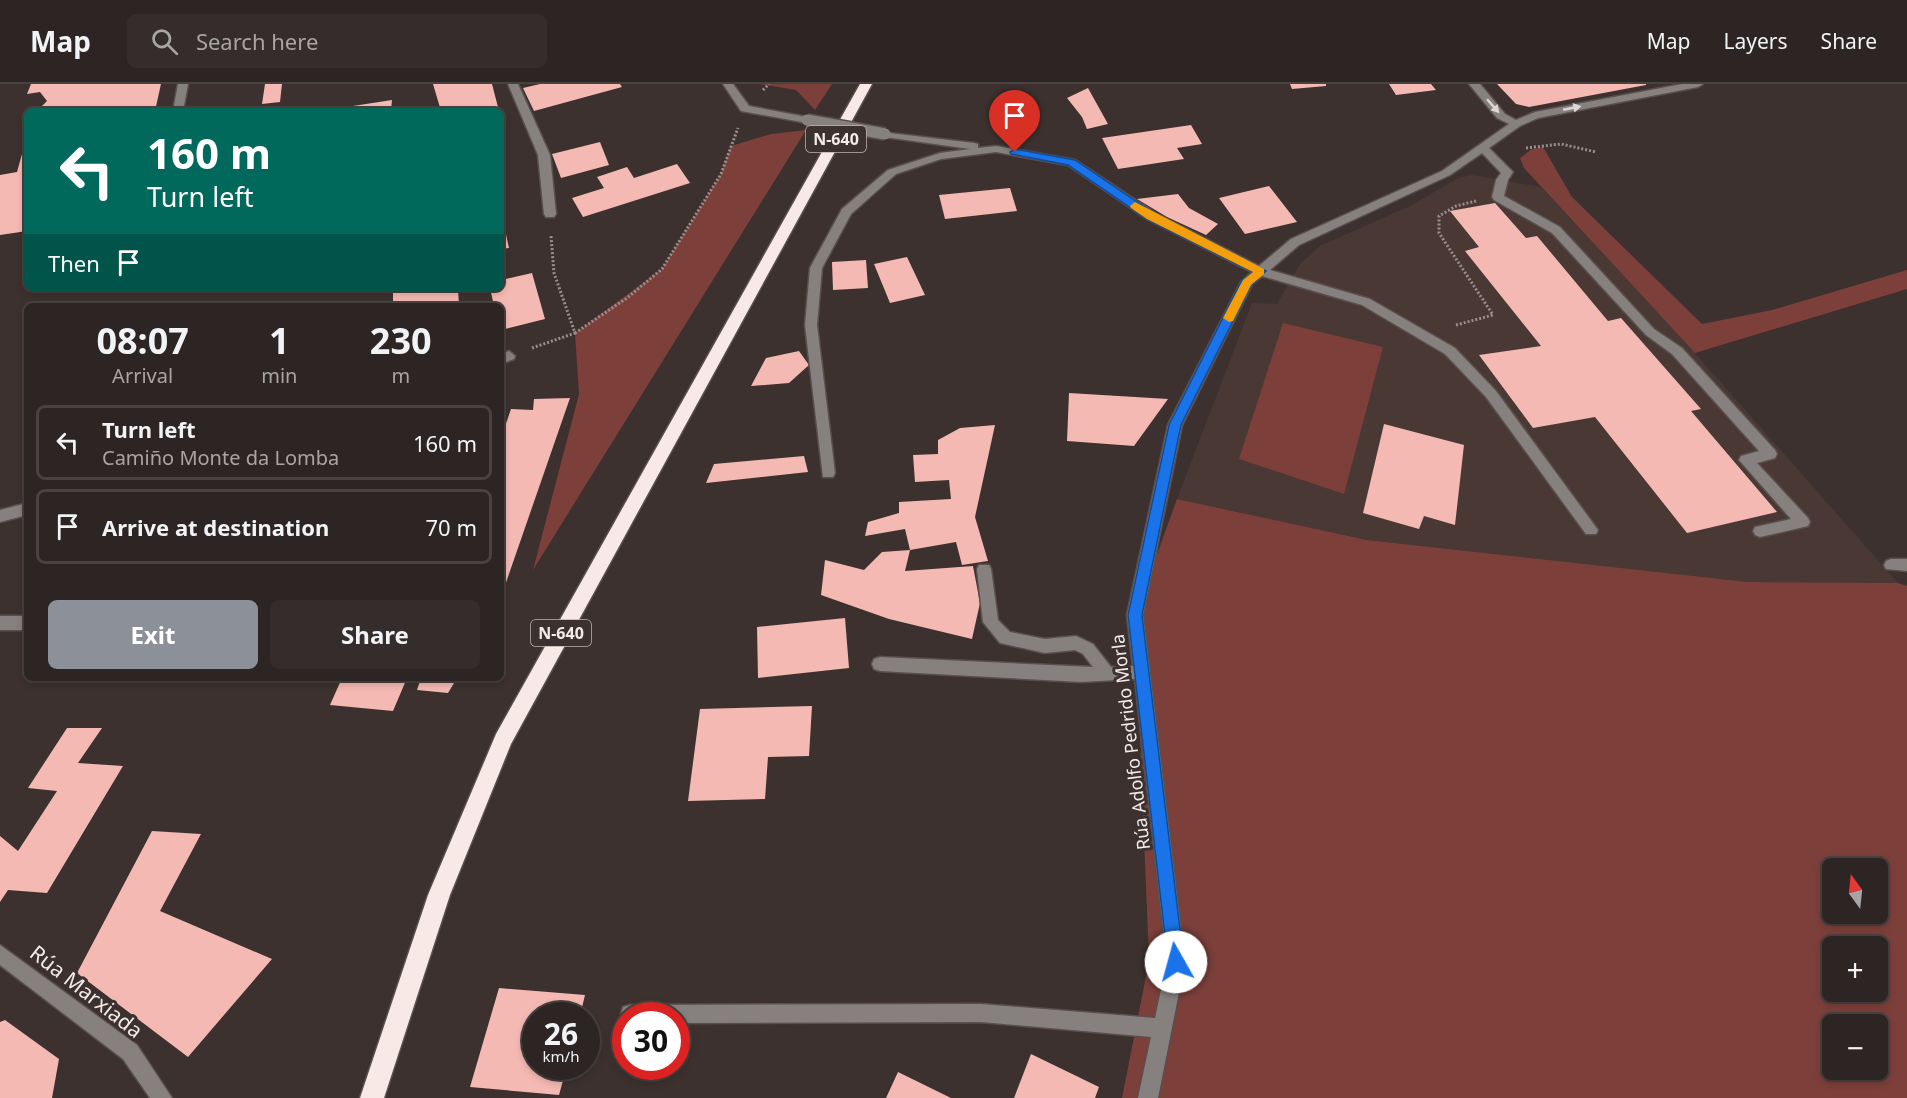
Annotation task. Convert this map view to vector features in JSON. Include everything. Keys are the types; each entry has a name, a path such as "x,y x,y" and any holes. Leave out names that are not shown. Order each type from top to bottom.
{"highway":[{"name":"N-640","path":"372,1098 439,895 503,740 866,84"}],"street":[{"path":"179,108 183,84"},
{"path":"513,84 544,155 550,214"},
{"path":"728,84 745,109 885,134 1071,162 1151,216 1260,271 1366,302 1450,351 1491,394 1591,530"},
{"path":"1474,84 1501,116 1516,124"},
{"name":"Rúa Adolfo Pedrido Morla","path":"1148,1098 1176,962 1135,615 1175,425 1247,282 1295,242 1446,173 1516,124 1535,115 1698,84"},
{"path":"1484,148 1507,172 1497,197 1556,230 1650,332 1677,351 1770,454 1746,460 1803,522 1760,531"},
{"path":"828,473 811,325 816,268 846,212 892,172 940,156 996,149"},
{"path":"0,516 24,510"},
{"path":"1891,565 1907,565"},
{"path":"984,569 991,622 1005,638 1045,646 1076,643 1088,649 1107,673"},
{"path":"0,623 24,623"},
{"path":"879,664 1081,675 1142,672"},
{"name":"Rúa Marxiada","path":"0,954 130,1052 162,1098"},
{"path":"690,1014 981,1013 1162,1028"}],"path":[{"path":"505,357 575,333 627,298 662,269 721,174 745,109"},
{"path":"1516,150 1554,143 1571,144 1596,152"},
{"path":"1454,325 1493,315 1439,233 1439,216 1456,206 1497,197"},
{"path":"550,214 554,273 575,333"}],"shaded area":[{"path":"760,84 832,84 815,110 796,90"},
{"path":"806,130 533,570 579,394 575,333 662,269 721,174 731,146 771,134"},
{"path":"1543,147 1572,197 1702,324 1772,310 1907,270 1907,289 1695,353 1524,168 1520,158 1532,149"},
{"path":"1472,175 1541,187 1695,353 1898,583 1748,582 1367,540 1177,499 1252,303 1277,304 1300,264 1320,246 1410,206 1458,178"},
{"path":"1283,323 1383,347 1344,494 1239,459"},
{"path":"1177,499 1367,540 1748,582 1898,583 1907,586 1907,1098 1122,1098 1149,961 1135,615"}],"building":[{"path":"31,84 161,84 156,108 40,108 47,101 40,92 27,94"},
{"path":"265,84 282,84 280,102 262,104"},
{"path":"433,84 492,84 498,108 460,108 440,108"},
{"path":"540,84 620,84 622,87 534,111 523,88"},
{"path":"1290,84 1326,84 1326,86 1292,89"},
{"path":"1389,84 1431,84 1436,90 1396,95"},
{"path":"1497,84 1646,85 1529,107 1516,104"},
{"path":"1088,88 1108,124 1087,129 1082,117 1067,98"},
{"path":"392,100 391,108 340,108"},
{"path":"1191,125 1202,144 1177,148 1184,159 1118,169 1102,138"},
{"path":"600,142 609,165 561,178 552,154"},
{"path":"24,147 24,231 0,235 0,175 17,172"},
{"path":"677,164 690,183 583,217 572,198 604,188 597,177 627,167 634,178"},
{"path":"1269,186 1297,222 1245,234 1219,198"},
{"path":"1010,188 1017,211 945,219 939,195"},
{"path":"1178,194 1189,208 1218,224 1206,235 1167,217 1137,199"},
{"path":"1495,203 1526,238 1537,236 1608,321 1621,318 1701,409 1691,411 1777,512 1687,533 1595,417 1533,428 1479,355 1541,346 1465,251 1479,247 1450,211"},
{"path":"505,230 509,248 504,249"},
{"path":"907,257 925,295 890,303 874,264"},
{"path":"866,260 868,288 833,290 832,262"},
{"path":"532,273 545,319 504,329 504,303 493,303 491,291 504,291 504,279"},
{"path":"393,291 458,291 459,303 393,303"},
{"path":"799,351 809,365 789,383 751,386 766,358"},
{"path":"1069,393 1168,399 1134,446 1067,441"},
{"path":"570,398 504,588 504,429 511,409 533,410 534,399"},
{"path":"1384,424 1464,445 1455,525 1424,516 1419,529 1363,513"},
{"path":"995,425 975,517 988,561 962,565 956,542 910,550 905,529 865,536 868,522 899,513 899,502 951,499 949,480 915,482 913,455 938,454 938,440 960,428"},
{"path":"804,456 808,472 706,483 714,464"},
{"path":"910,550 905,571 973,566 980,603 972,639 889,619 821,595 825,560 864,570 882,552"},
{"path":"845,618 849,668 758,678 757,627"},
{"path":"341,681 406,681 393,711 330,705"},
{"path":"420,681 455,681 448,693 417,690"},
{"path":"812,706 809,756 768,757 765,799 688,801 700,709"},
{"path":"67,728 102,728 78,763 123,766 47,893 8,890 0,902 0,836 18,851 57,791 28,788"},
{"path":"152,831 201,834 160,911 272,959 188,1057 77,973"},
{"path":"499,988 585,995 583,1002 522,1002 522,1080 563,1080 559,1095 470,1087"},
{"path":"5,1020 59,1059 52,1098 0,1098 0,1022"},
{"path":"1031,1054 1099,1087 1095,1098 1014,1098"},
{"path":"898,1072 951,1098 886,1098"}],"slow traffic":[{"path":"1135,206 1260,271 1247,282 1229,318"}],"route":[{"path":"1015,152 1071,162 1151,216 1260,271 1247,282 1175,425 1135,615 1176,962"}]}
